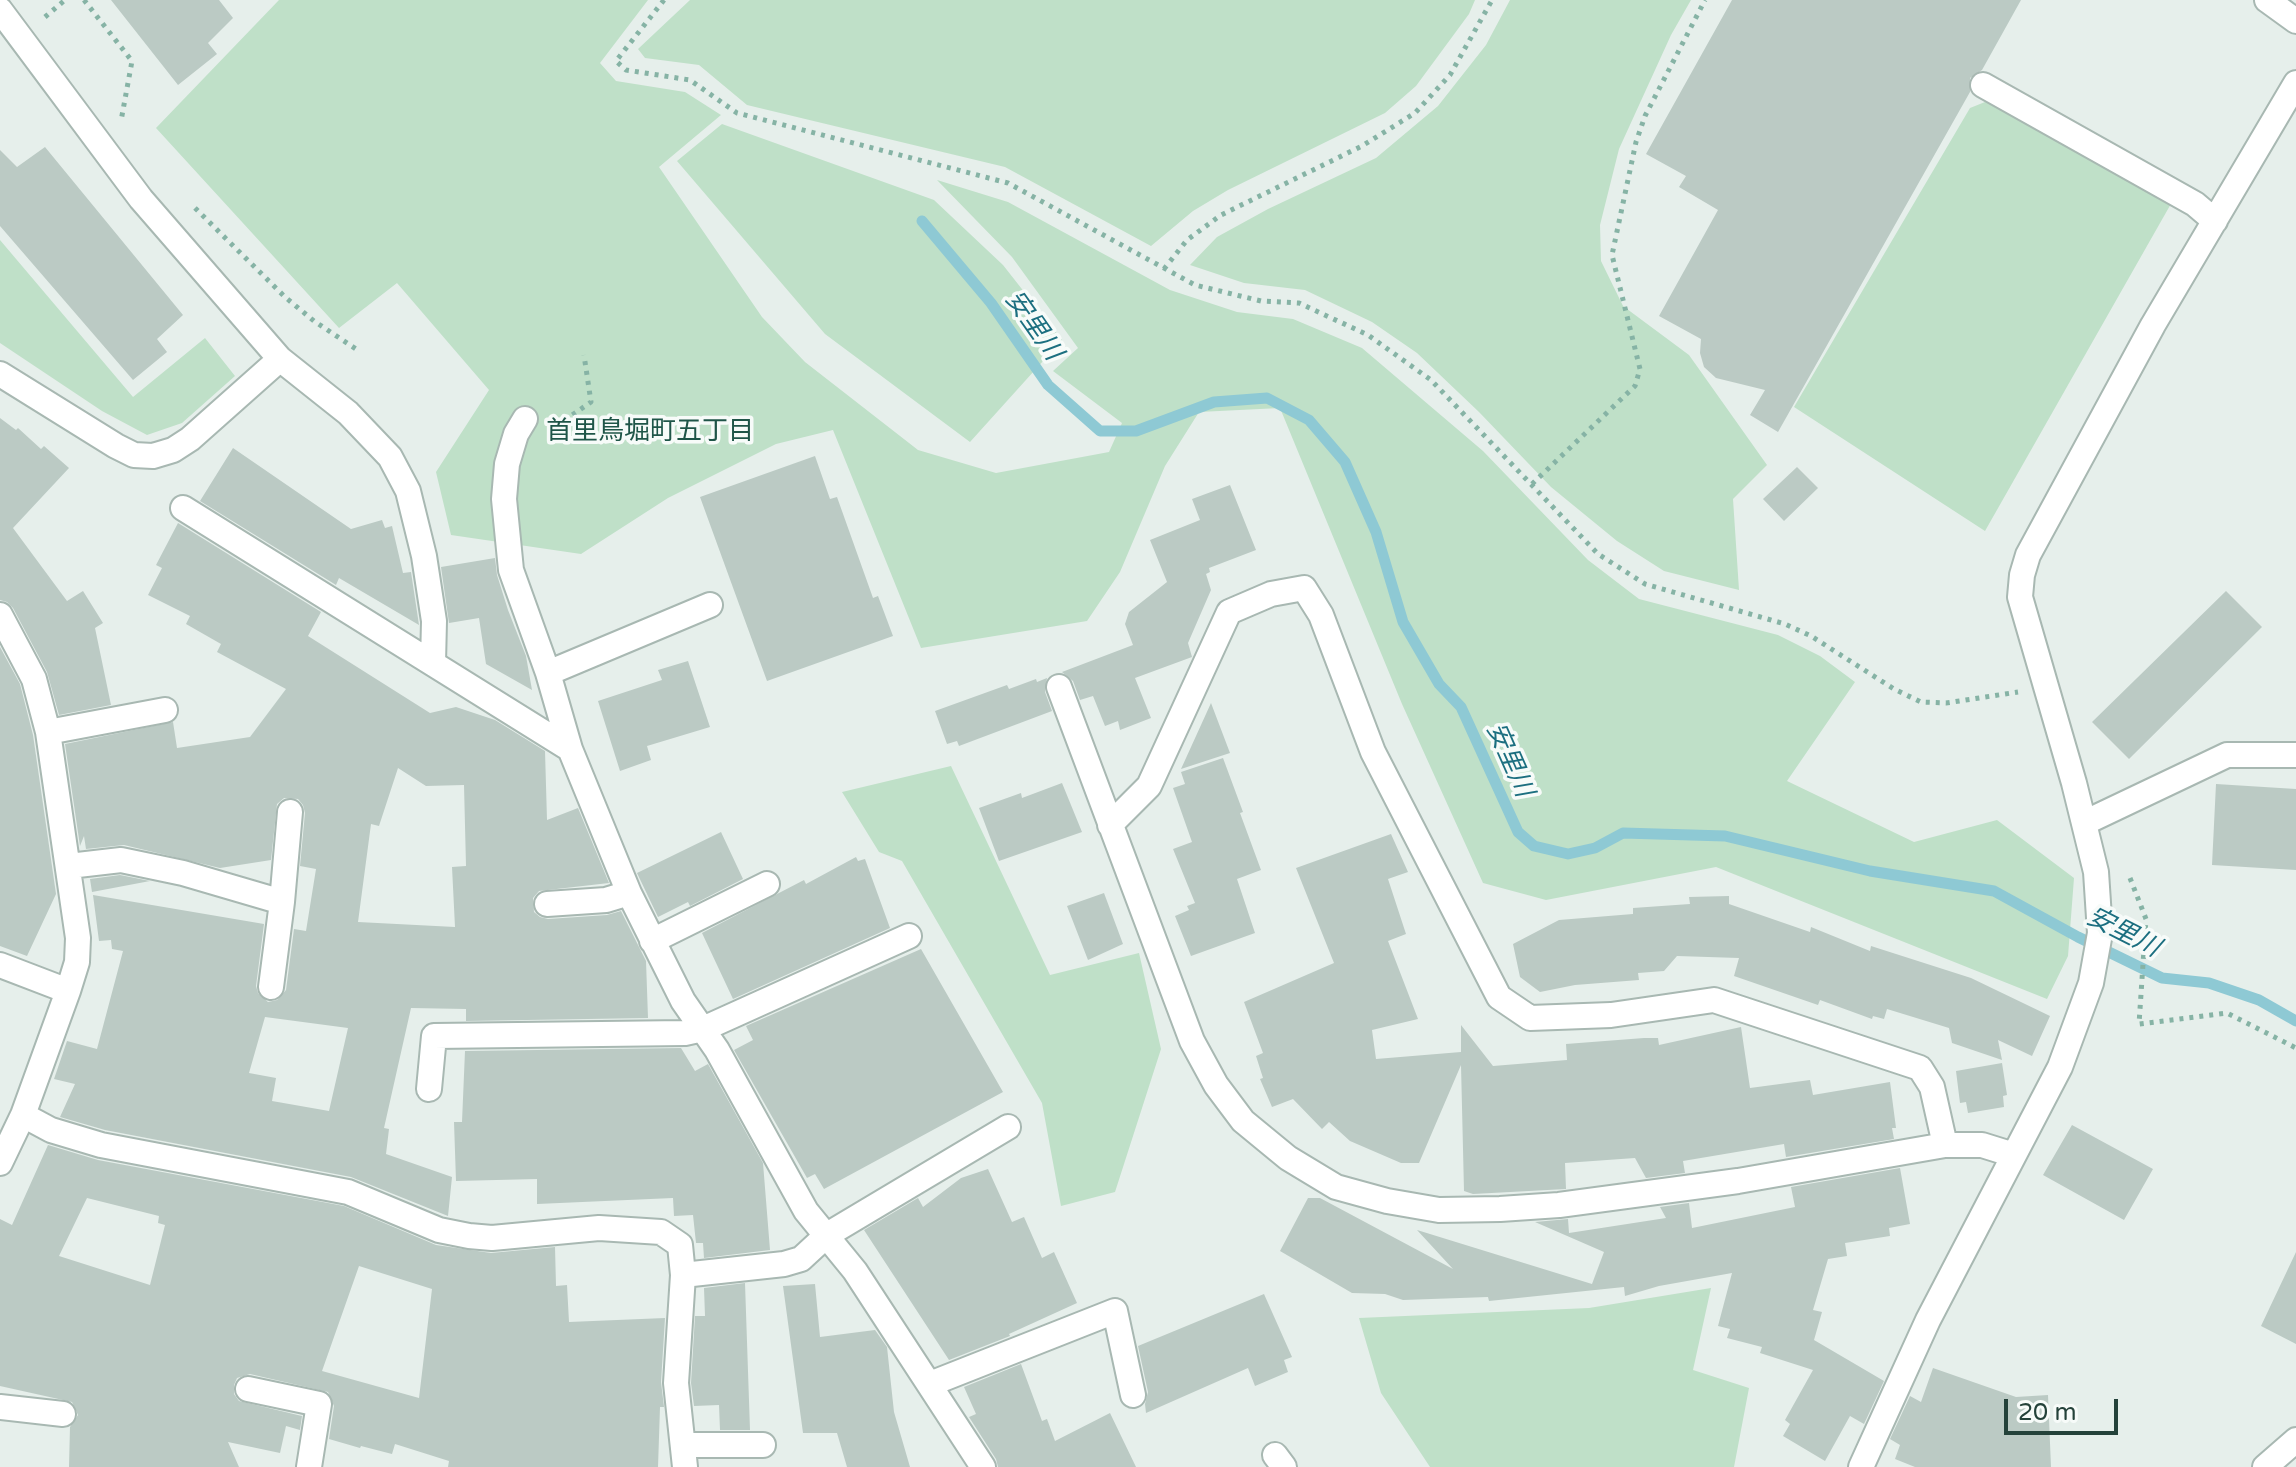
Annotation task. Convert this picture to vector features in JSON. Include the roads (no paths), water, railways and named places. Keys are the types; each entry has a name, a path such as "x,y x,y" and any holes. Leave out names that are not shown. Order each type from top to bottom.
{"street":[{"path":"2267,0 2296,21"},
{"path":"0,10 141,199 280,359 348,413 390,457 408,491 426,569 434,621 433,663"},
{"path":"1861,1467 1928,1320 2060,1067 2091,983 2100,933 2096,872 2020,597 2028,555 2153,325 2296,83"},
{"path":"1983,85 2195,204 2215,221"},
{"path":"0,374 116,446 134,455 153,456 173,450 190,439 280,359"},
{"path":"525,419 516,434 507,464 505,534 511,570 548,673 570,749 629,893 683,1001 717,1050 806,1211 855,1271 983,1467"},
{"path":"183,508 570,749"},
{"path":"1110,825 1149,786 1229,612 1271,594 1304,588 1321,615 1373,752 1499,997 1530,1018 1611,1015 1714,1000 1920,1068 1932,1087 1945,1145"},
{"path":"548,673 710,605"},
{"path":"0,615 34,679 48,732 78,938 77,962 68,991 23,1115 0,1163"},
{"path":"1059,687 1192,1041 1216,1085 1243,1121 1288,1158 1336,1187 1387,1201 1439,1210 1514,1208 1559,1205 1738,1181 1945,1145 1982,1145 2014,1155"},
{"path":"48,732 165,710"},
{"path":"2084,823 2227,755 2296,755"},
{"path":"271,987 290,812"},
{"path":"69,866 121,860 183,873 282,902"},
{"path":"652,941 767,884"},
{"path":"547,904 606,900 629,893"},
{"path":"429,1089 434,1036 685,1033 703,1029 909,936"},
{"path":"0,965 68,991"},
{"path":"23,1115 51,1130 101,1145 348,1192 439,1230 469,1236 492,1238 599,1228 661,1232 680,1245 683,1275 676,1383 684,1456 763,1445"},
{"path":"683,1275 784,1264 801,1259 827,1235 1008,1127"},
{"path":"930,1384 1115,1311 1133,1395"},
{"path":"248,1389 319,1404 309,1467"},
{"path":"0,1407 63,1414"},
{"path":"2265,1467 2296,1440"}],"waterway":[{"name":"安里川","path":"922,221 991,303 1048,385 1100,431 1136,431 1214,402 1267,398 1309,420 1345,462 1376,532 1403,622 1439,684 1461,707 1518,832 1534,846 1568,854 1595,848 1623,833 1725,836 1870,871 1994,891 2162,978 2209,983 2259,1000 2296,1021"}],"district":[{"name":"首里鳥堀町五丁目","path":"650,432"}]}
